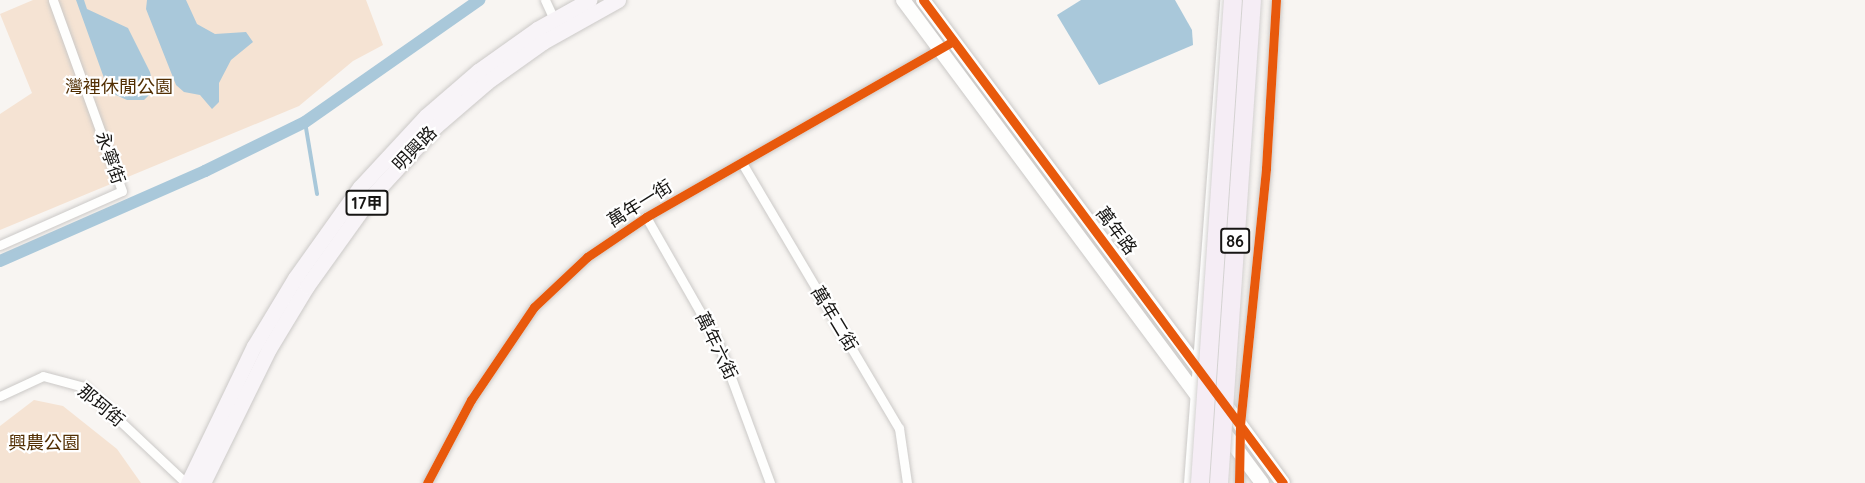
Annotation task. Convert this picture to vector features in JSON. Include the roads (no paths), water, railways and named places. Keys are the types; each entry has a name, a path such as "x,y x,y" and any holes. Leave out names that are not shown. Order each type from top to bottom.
{"highway":[{"name":"86","path":"1200,483 1233,0"},
{"name":"86","path":"1218,483 1252,0"}],"main road":[{"name":"明興路","path":"187,483 254,346 295,278 360,187 426,116 461,86 554,19 589,0"},
{"name":"明興路","path":"203,483 269,349 307,286 370,198 437,125 487,82 551,37 618,0"}],"street":[{"name":"永寧街","path":"0,245 122,191 54,0"},
{"path":"545,0 554,19"},
{"name":"萬年路","path":"903,0 1262,483"},
{"name":"萬年路","path":"923,0 1283,483"},
{"path":"1188,483 1192,389 1224,0"},
{"path":"1239,483 1240,425 1266,168 1276,0"},
{"name":"萬年一街","path":"427,483 471,400 534,307 586,257 646,217 952,41"},
{"name":"萬年二街","path":"742,163 899,428 907,483"},
{"name":"萬年六街","path":"646,217 719,345 770,483"},
{"name":"那珂街","path":"0,396 43,376 84,387 187,483"}],"water":[{"path":"76,0 84,0 87,9 128,28 150,72 154,90 144,100 127,100 109,92"},
{"path":"147,0 186,0 197,24 215,34 246,32 253,42 231,60 219,83 219,102 212,109 200,95 184,92 176,85 146,9"},
{"path":"1081,0 1175,0 1192,30 1193,45 1099,85 1057,15"}],"waterway":[{"path":"0,261 205,171 305,122 479,0"},
{"path":"305,122 317,194"}],"park label":[{"name":"灣裡休閒公園","path":"119,87"},
{"name":"興農公園","path":"44,443"}]}
